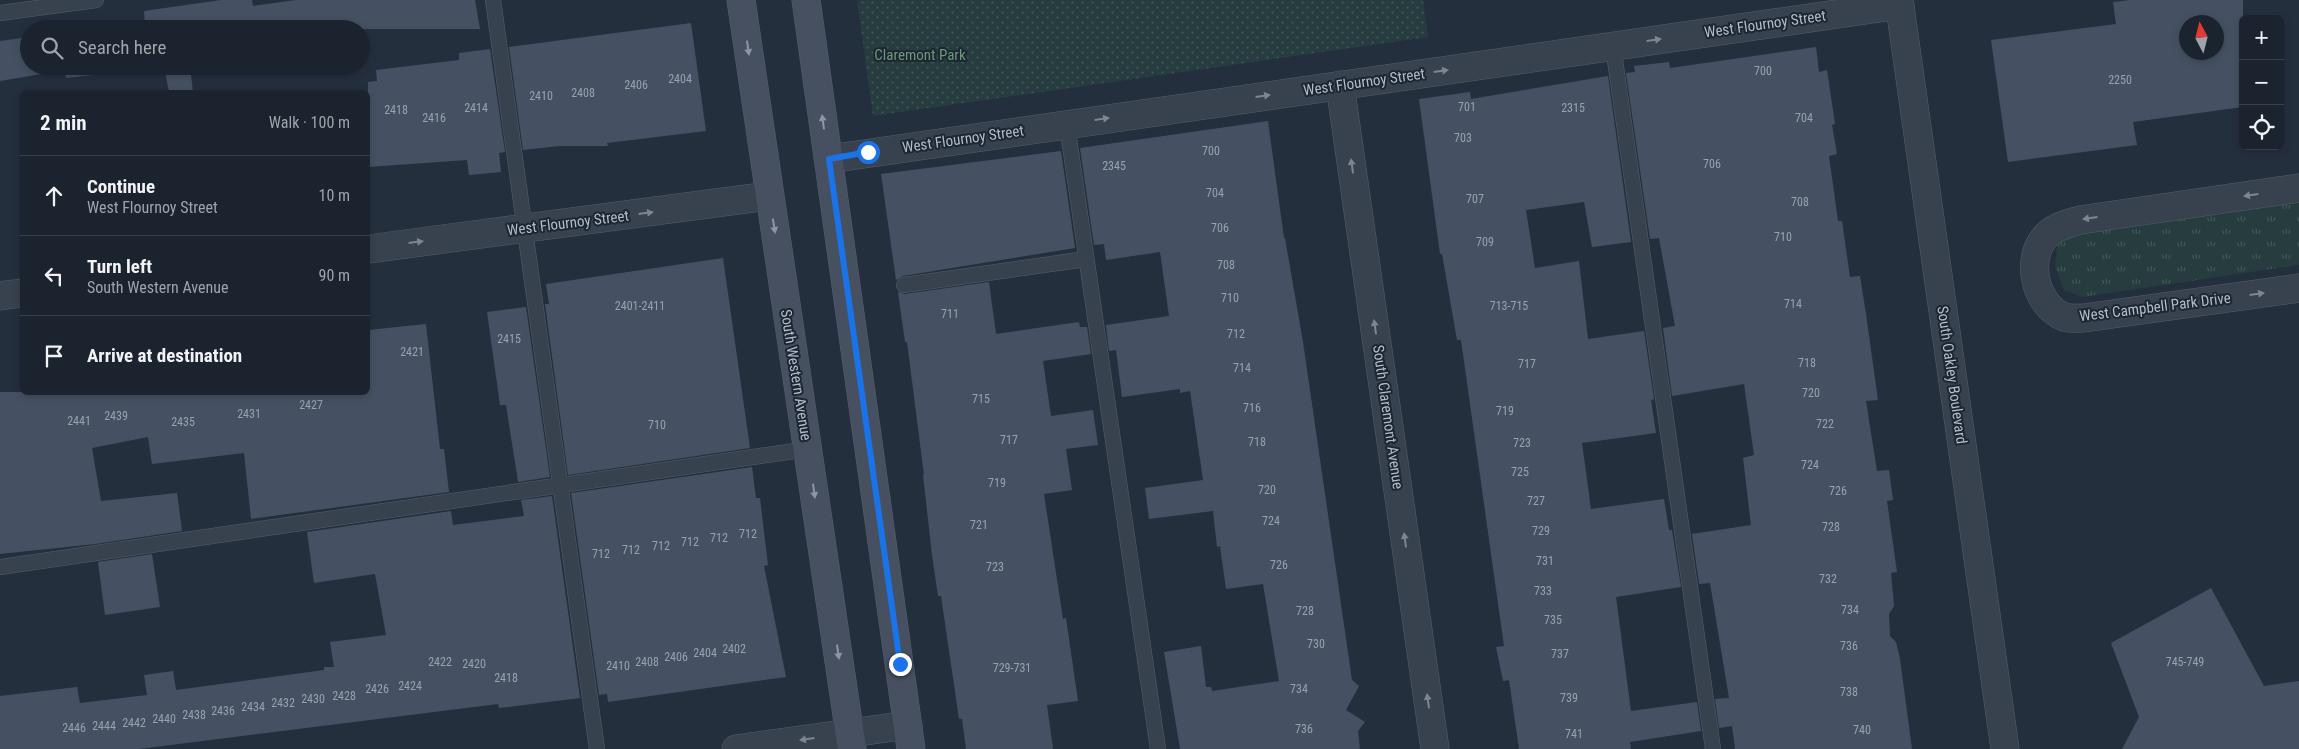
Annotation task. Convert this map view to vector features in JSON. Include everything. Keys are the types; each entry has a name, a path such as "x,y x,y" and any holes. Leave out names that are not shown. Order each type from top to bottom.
{"main road":[{"name":"South Western Avenue","path":"741,0 851,741"},
{"path":"806,0 910,737"}],"street":[{"name":"West Flournoy Street","path":"829,159 1899,3"},
{"name":"South Oakley Boulevard","path":"1899,3 2004,749"},
{"name":"South Claremont Avenue","path":"1340,85 1435,749"},
{"name":"West Campbell Park Drive","path":"2299,188 2071,222 2048,234 2038,250 2035,265 2035,279 2040,292 2050,308 2065,317 2084,318 2299,288"},
{"name":"West Flournoy Street","path":"370,249 769,196"},
{"path":"0,296 20,294"},
{"path":"736,749 910,737"}],"lane":[{"path":"0,14 96,0"},
{"path":"493,0 598,749"},
{"path":"1613,46 1713,749"},
{"path":"1067,124 1158,749"},
{"path":"904,285 1086,260"},
{"path":"0,567 808,449"}],"green space":[{"name":"Claremont Park","path":"857,0 1423,0 1428,37 873,116"},
{"path":"2299,199 2299,265 2082,297 2064,290 2055,267 2057,246 2074,232"}],"building":[{"path":"221,0 252,0 253,6 296,0 475,0 480,29 370,29 370,20 144,20 144,11"},
{"path":"2130,0 2243,0 2243,15 2239,15 2239,108 2133,122 2137,145 2008,162 1991,40 2116,24 2113,2"},
{"path":"691,23 706,131 607,143 608,146 560,146 523,150 509,47"},
{"path":"20,38 20,75 35,75 0,81 0,41"},
{"path":"1816,47 1819,72 1827,70 1835,124 1832,125 1837,154 1829,156 1838,221 1842,221 1850,277 1860,276 1866,314 1878,400 1866,401 1877,471 1889,470 1893,500 1887,501 1897,572 1891,573 1894,606 1889,614 1890,636 1896,642 1900,659 1912,749 1735,749 1732,726 1719,728 1715,699 1729,698 1710,583 1699,584 1692,534 1751,525 1743,458 1754,455 1744,384 1672,396 1663,328 1675,326 1659,238 1650,239 1626,73 1635,72 1634,66 1669,62 1670,68"},
{"path":"490,49 505,152 499,153 501,172 469,175 467,160 370,167 370,90 368,90 368,82 377,81 376,70 459,60 459,53"},
{"path":"66,75 94,75 66,78"},
{"path":"166,75 191,75 193,90 169,90"},
{"path":"1608,76 1631,242 1592,247 1584,202 1526,210 1535,268 1579,261 1588,339 1644,331 1654,399 1651,400 1656,433 1582,443 1591,509 1664,499 1669,530 1672,530 1681,587 1616,597 1631,711 1697,702 1701,731 1630,742 1631,749 1519,749 1509,680 1503,681 1496,647 1504,646 1461,340 1457,340 1442,254 1440,254 1419,99 1470,92 1471,99"},
{"path":"1268,121 1284,238 1303,342 1352,680 1359,686 1346,710 1365,722 1358,731 1360,749 1180,749 1164,652 1201,646 1206,687 1211,687 1212,691 1279,681 1263,584 1226,589 1220,546 1217,547 1213,511 1149,519 1145,488 1203,480 1190,391 1180,393 1180,389 1122,397 1116,350 1109,351 1106,325 1169,316 1160,252 1106,260 1104,244 1094,245 1080,148"},
{"path":"1061,151 1075,248 903,276 896,280 881,174"},
{"path":"723,258 750,448 568,475 545,304 549,304 546,284"},
{"path":"989,282 996,334 1079,322 1080,327 1087,327 1091,354 1043,361 1051,416 1093,410 1098,445 1066,449 1072,490 1044,494 1063,619 1066,618 1078,701 1047,705 1053,749 966,749 962,719 959,719 941,596 938,596 932,555 907,342 905,342 898,292 905,294"},
{"path":"526,307 550,477 518,482 506,405 500,405 487,312"},
{"path":"426,324 440,449 444,449 449,492 251,519 244,453 152,464 148,437 92,448 101,501 177,493 182,531 95,544 0,554 0,392 20,392 20,395 370,395 370,330"},
{"path":"752,467 756,498 760,498 768,565 764,566 786,677 608,702 607,694 599,695 571,493"},
{"path":"552,496 580,698 499,708 498,704 139,749 0,749 0,696 77,687 80,703 147,695 144,675 173,671 176,690 324,670 324,667 334,667 330,642 386,635 375,574 314,583 307,532 451,511 453,525 524,516 521,500"},
{"path":"152,554 160,607 105,615 98,562"},
{"path":"2211,588 2264,686 2299,681 2299,749 2122,749 2139,717 2111,643"}],"route":[{"path":"868,152 829,159 900,664"}]}
